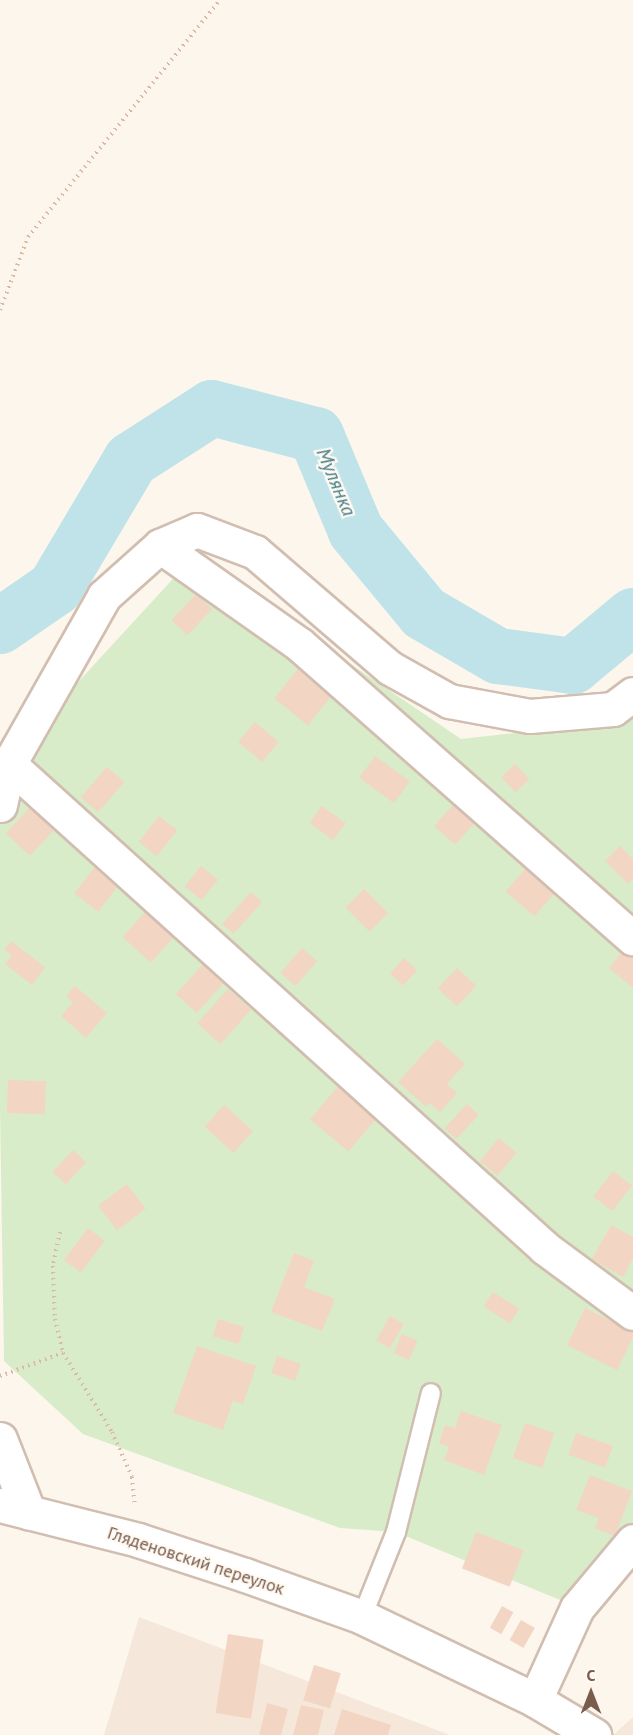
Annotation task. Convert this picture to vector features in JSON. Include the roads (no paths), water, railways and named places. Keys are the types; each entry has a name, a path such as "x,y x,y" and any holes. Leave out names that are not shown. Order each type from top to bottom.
{"street":[{"path":"0,805 9,764 104,596 160,546 197,530 255,552 390,668 449,701 530,716 613,709 633,694"},
{"path":"160,546 299,644 633,938"},
{"path":"9,764 545,1248 633,1313"},
{"path":"0,1439 14,1509"},
{"name":"Гляденовский переулок","path":"14,1509 138,1540 362,1617 535,1700 594,1735"},
{"path":"535,1700 577,1608 633,1541"}],"lane":[{"path":"362,1617 396,1532 431,1393"}],"waterway":[{"name":"Мулянка","path":"0,626 55,588 131,460 212,408 316,435 356,531 424,613 498,656 573,666 633,616"}]}
